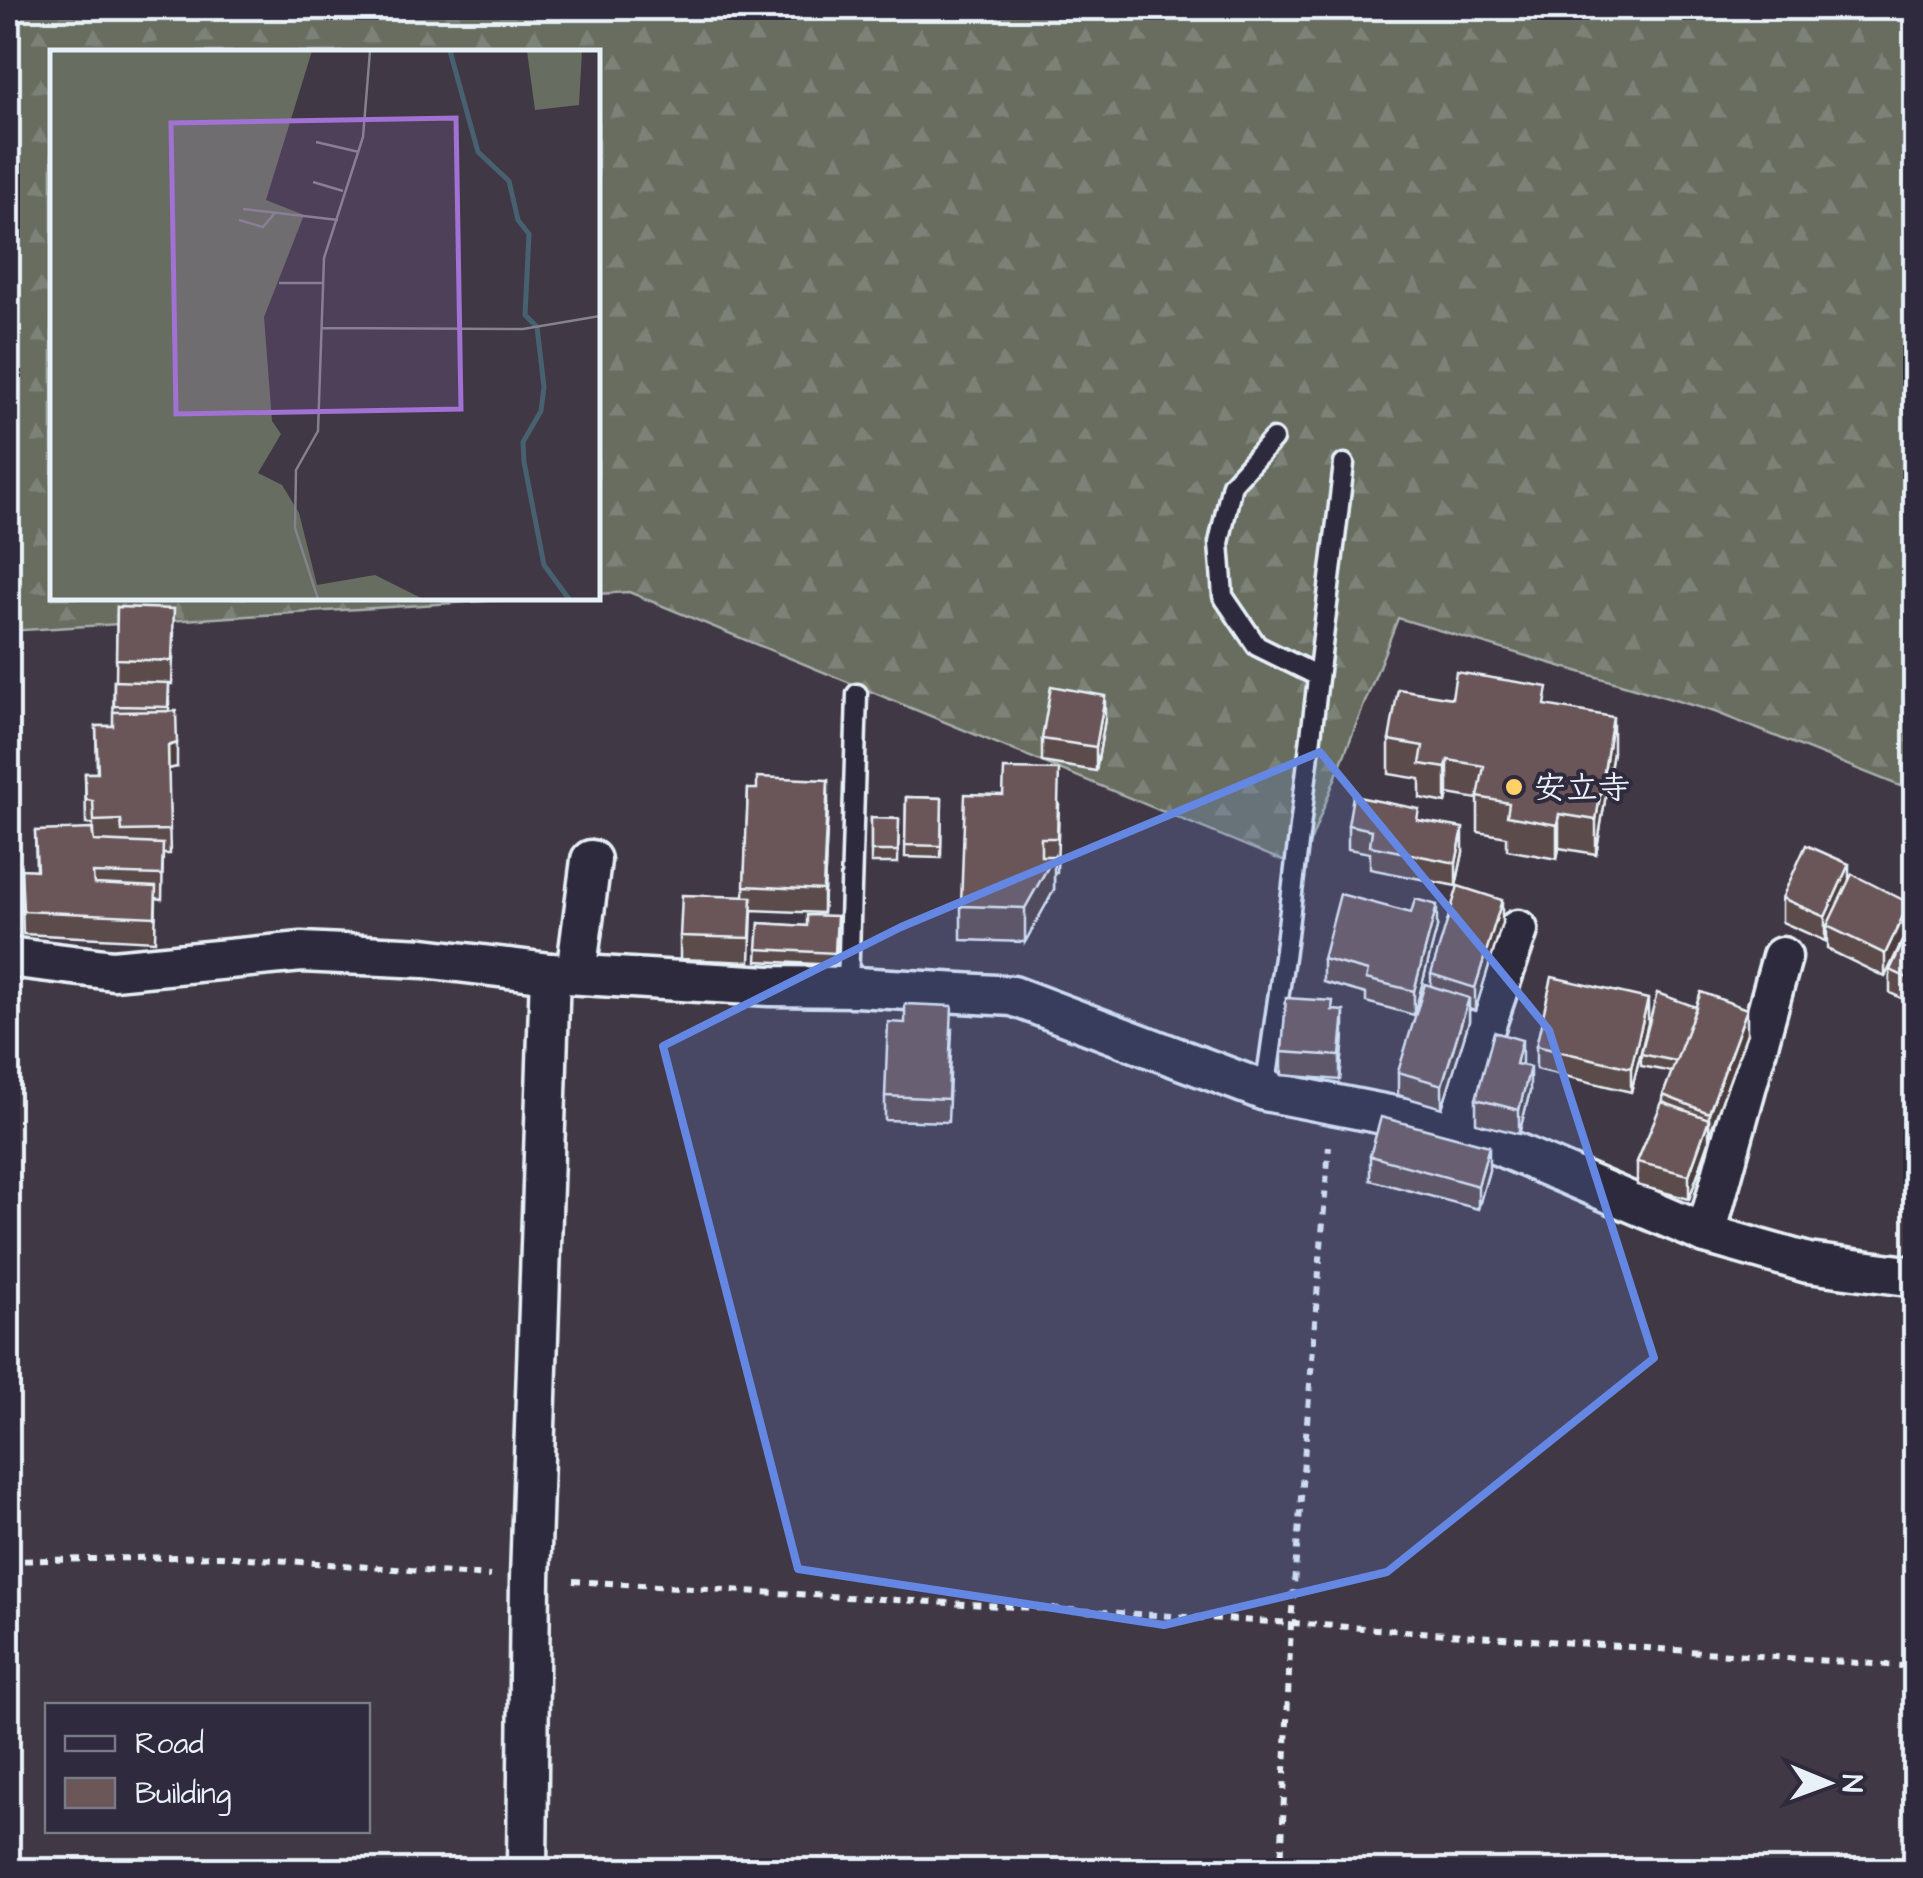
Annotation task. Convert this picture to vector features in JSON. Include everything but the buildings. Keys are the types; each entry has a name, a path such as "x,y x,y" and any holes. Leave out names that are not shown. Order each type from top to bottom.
{"street":[{"path":"527,1870 530,1579 563,974 591,860"},
{"path":"1451,1128 1518,930"},
{"path":"8,958 112,970 302,952 424,958 563,974 1012,996 1265,1091 1460,1129 1706,1234 1808,1263 1916,1278"},
{"path":"1706,1234 1782,956"}],"lane":[{"path":"1272,439 1232,484 1219,543 1223,596 1257,646 1318,676"},
{"path":"1265,1091 1344,464"},
{"path":"848,986 857,694"}],"path":[{"path":"1281,1870 1290,1623 1332,1105"},
{"path":"8,1561 221,1556 1916,1667"}],"highlighted area":[{"path":"1320,752 1549,1030 1654,1358 1387,1572 1164,1625 798,1569 663,1046 901,927"}],"green space":[{"path":"8,8 1915,8 1915,792 1715,712 1398,618 1300,868 629,592 600,594 600,50 50,50 50,600 502,600 8,631"}],"place":[{"name":"安立寺","path":"1514,787"}]}
